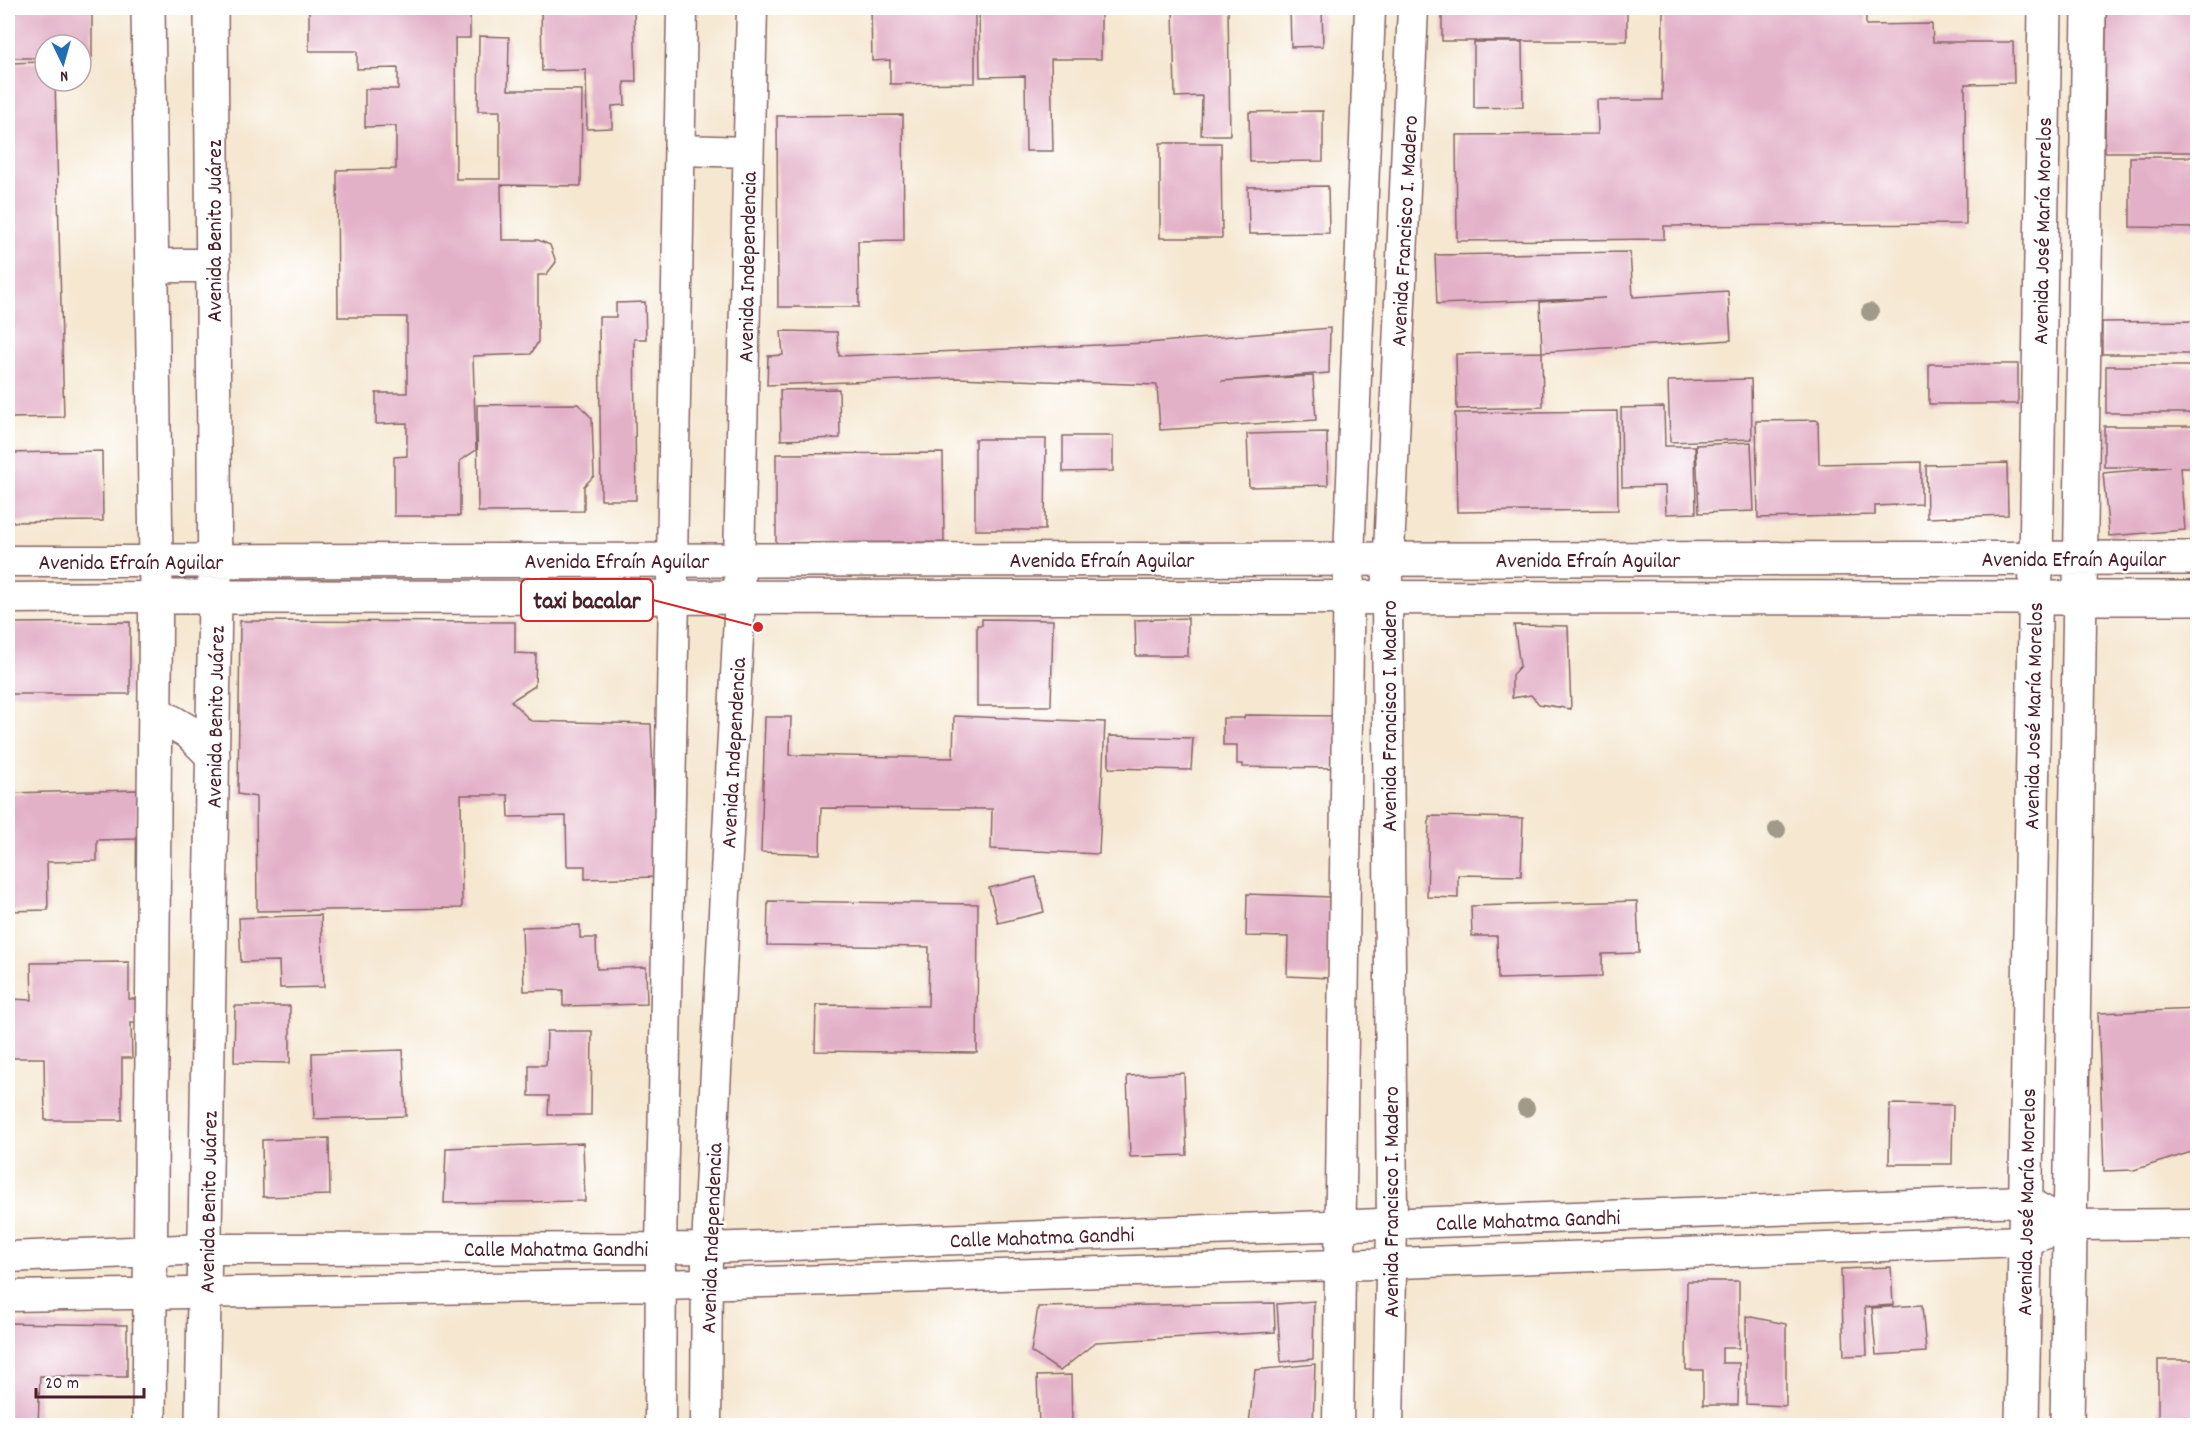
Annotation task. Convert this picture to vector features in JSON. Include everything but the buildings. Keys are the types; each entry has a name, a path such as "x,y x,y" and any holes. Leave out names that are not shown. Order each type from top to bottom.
{"main road":[{"path":"148,8 156,561 152,1293 149,1425"},
{"name":"Avenida Benito Juárez","path":"202,1425 206,1293 216,561 211,8"},
{"name":"Avenida José María Morelos","path":"2022,1425 2045,8"},
{"name":"Avenida José María Morelos","path":"2067,1425 2089,8"},
{"path":"152,266 214,264"},
{"name":"Avenida Efraín Aguilar","path":"156,561 2198,558"},
{"name":"Avenida Efraín Aguilar","path":"156,597 2198,598"},
{"path":"155,712 189,732 213,756"}],"street":[{"name":"Avenida Independencia","path":"660,1425 682,8"},
{"name":"Avenida Independencia","path":"706,1425 707,1248 740,597 752,8"},
{"name":"Avenida Francisco I. Madero","path":"1338,1425 1349,559 1370,8"},
{"name":"Avenida Francisco I. Madero","path":"1388,1425 1392,1223 1387,597 1413,8"},
{"path":"680,150 748,152"},
{"name":"Avenida Efraín Aguilar","path":"8,561 156,561"},
{"name":"Avenida Efraín Aguilar","path":"8,598 156,597"},
{"name":"Calle Mahatma Gandhi","path":"8,1257 152,1253 206,1249 707,1248 2025,1202 2070,1226"},
{"name":"Calle Mahatma Gandhi","path":"8,1296 662,1285 1341,1265 2025,1241 2070,1226 2198,1224"}],"place":[{"name":"taxi bacalar","path":"758,627"}]}
